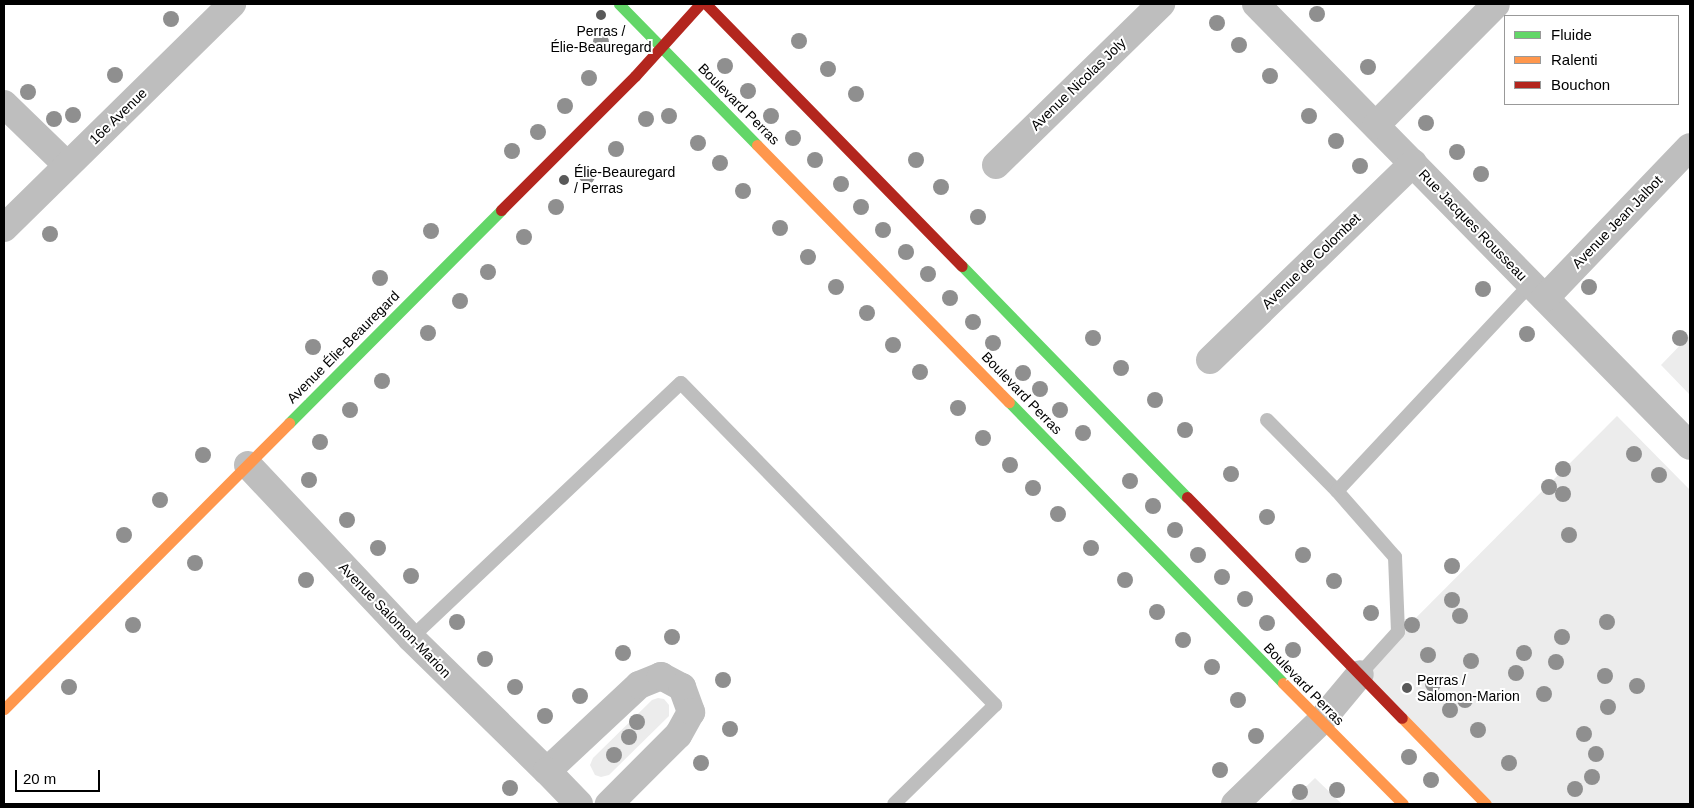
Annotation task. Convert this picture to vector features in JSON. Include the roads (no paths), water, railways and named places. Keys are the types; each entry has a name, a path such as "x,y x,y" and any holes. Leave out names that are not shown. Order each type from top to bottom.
{"main road":[{"name":"Boulevard Perras","path":"620,4 1320,722 1403,804"},
{"name":"Avenue Élie-Beauregard","path":"4,709 662,48 700,4"},
{"path":"706,4 1486,804"}],"street":[{"name":"16e Avenue","path":"4,228 232,4"},
{"name":"Avenue Nicolas Joly","path":"996,165 1161,4"},
{"name":"Rue Jacques Rousseau","path":"1256,4 1690,446"},
{"path":"1376,125 1496,4"},
{"path":"4,104 67,165"},
{"name":"Avenue Jean Jalbot","path":"1538,291 1690,147"},
{"name":"Avenue de Colombet","path":"1210,360 1413,163"},
{"name":"Avenue Salomon-Marion","path":"248,465 411,638 579,804"},
{"path":"1235,804 1320,722 1360,674"},
{"path":"547,771 639,685 661,676 682,687 691,712 678,735 609,804"}],"lane":[{"path":"1337,492 1538,291"},
{"path":"411,638 681,383 996,705 894,804"},
{"path":"1267,420 1337,492 1395,557 1398,632 1360,674"}],"place":[{"name":"Perras / Élie-Beauregard","path":"601,15"},
{"name":"Élie-Beauregard / Perras","path":"564,180"},
{"name":"Perras / Salomon-Marion","path":"1407,688"}]}
